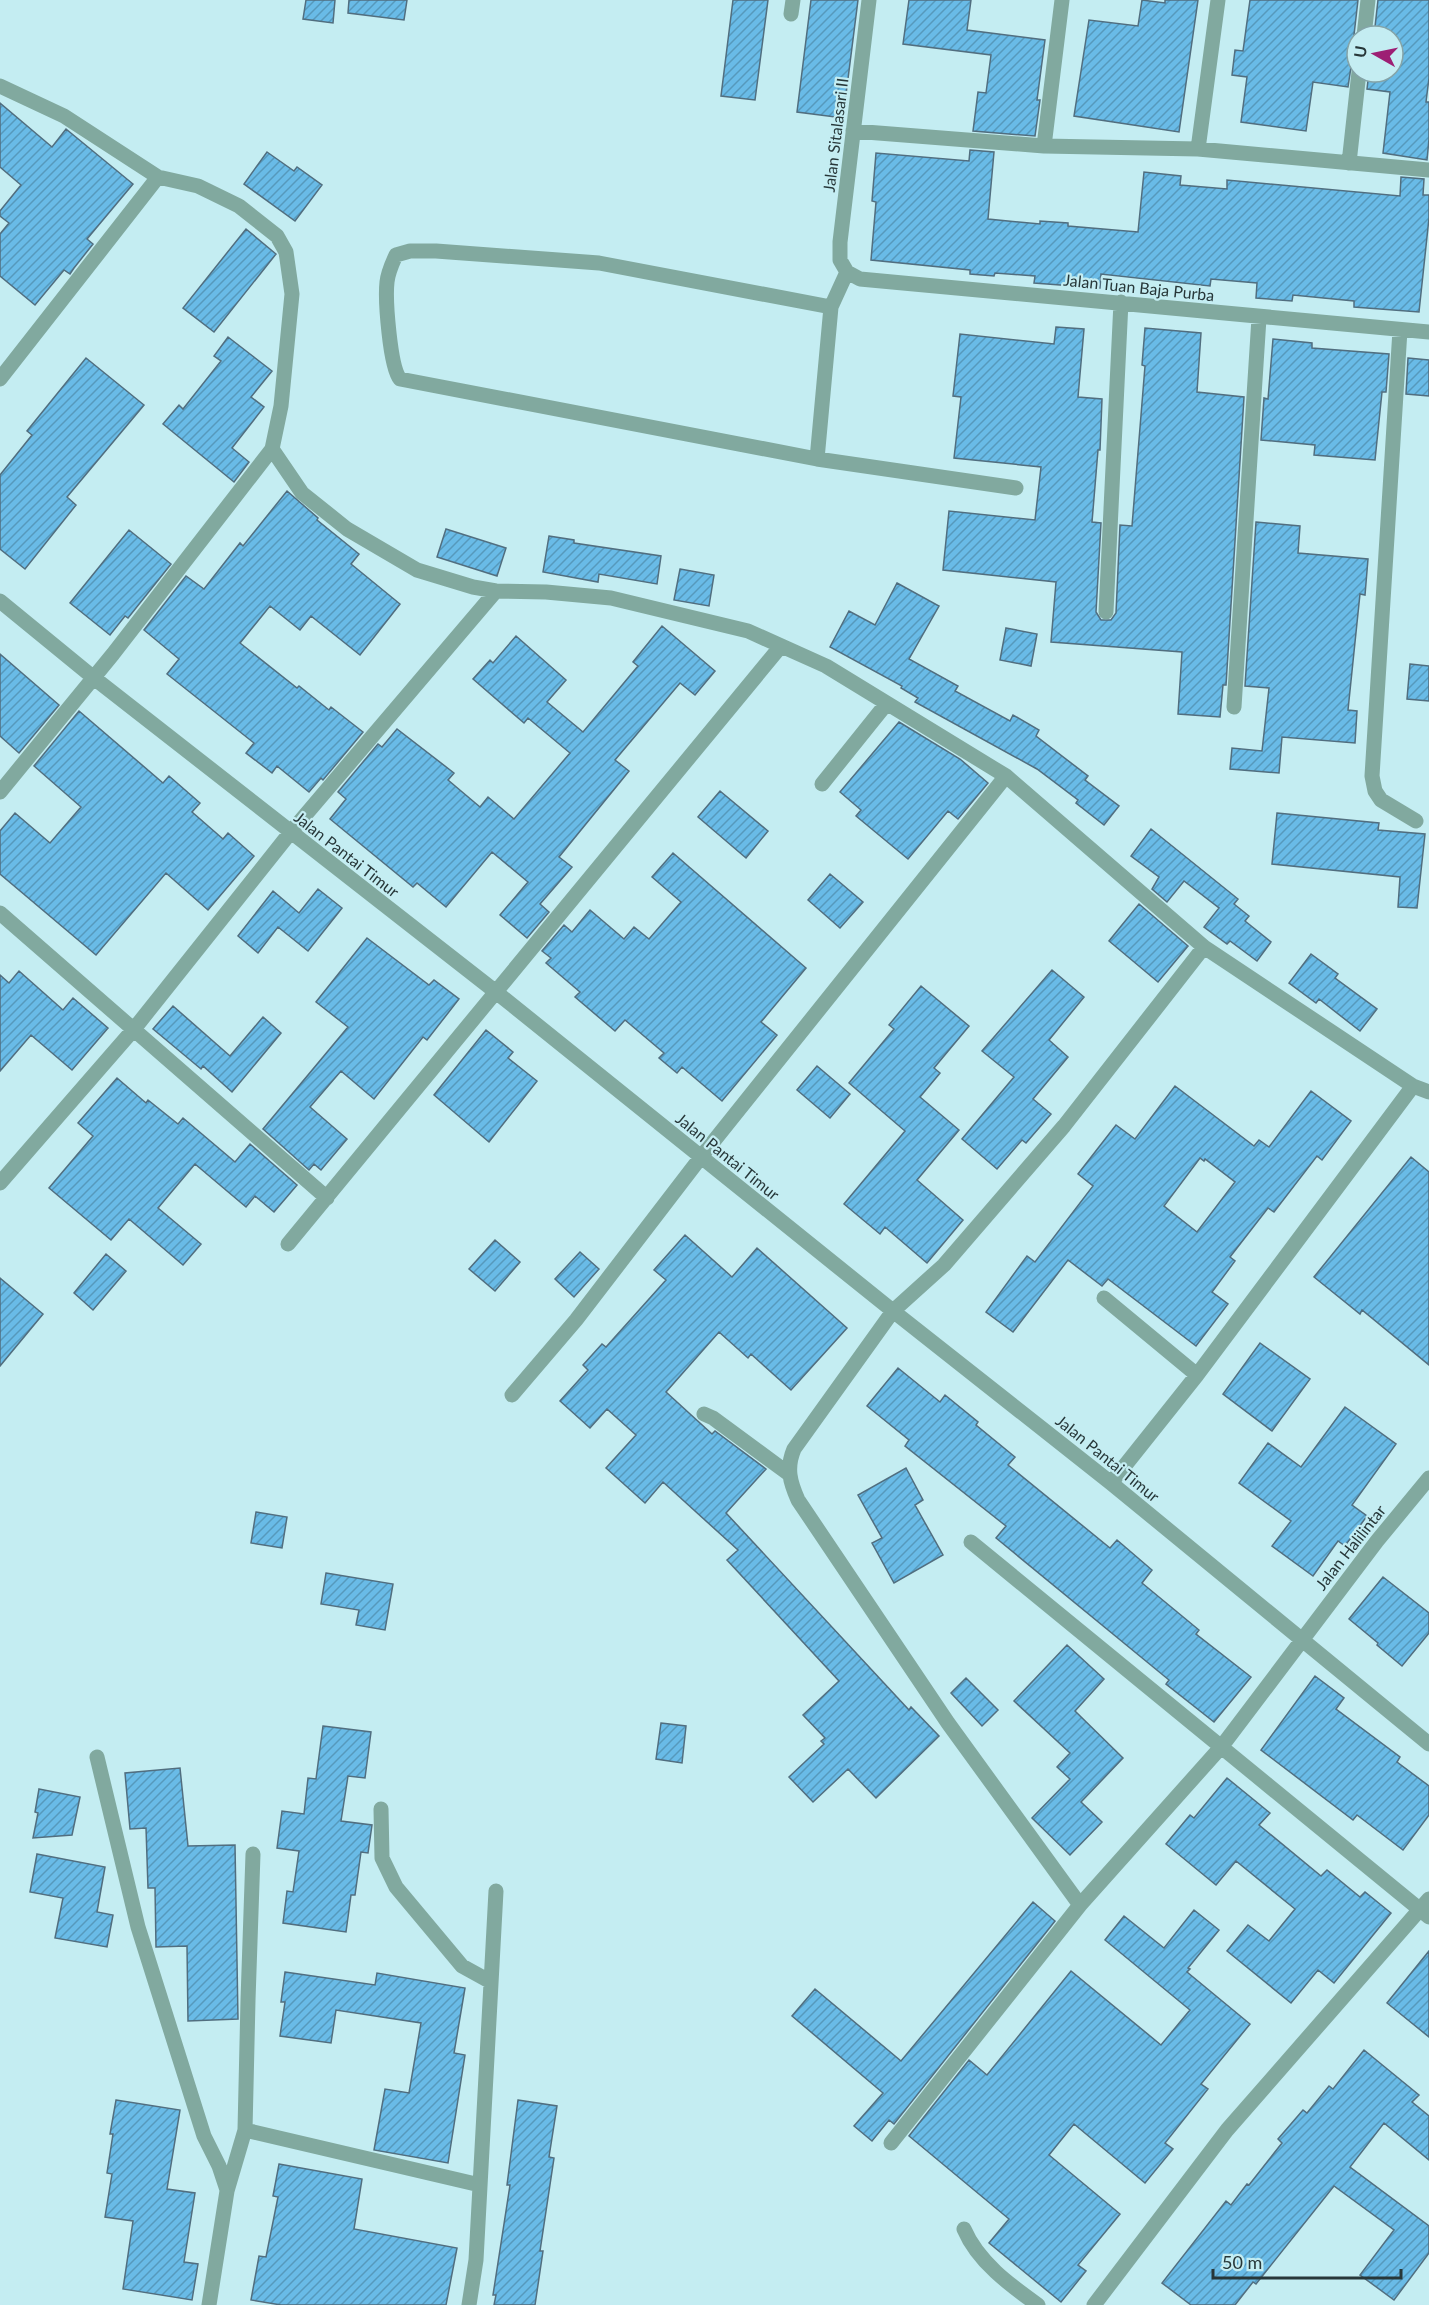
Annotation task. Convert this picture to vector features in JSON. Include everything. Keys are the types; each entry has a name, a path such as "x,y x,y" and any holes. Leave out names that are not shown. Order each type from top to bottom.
{"street":[{"name":"Jalan Sitalasari II","path":"847,272 840,260 840,242 869,0"},
{"path":"1044,146 1062,0"},
{"path":"1198,149 1218,0"},
{"path":"1365,24 1368,0"},
{"path":"1348,163 1358,84"},
{"path":"0,86 64,116 158,177 198,186 239,206 277,236 286,252 292,294 281,406 272,449 94,678 0,792"},
{"path":"853,131 1044,146 1198,149 1429,170"},
{"path":"0,379 158,177"},
{"path":"831,307 599,263 436,251 410,251 396,255 386,284 394,366 400,379 817,459 1016,488"},
{"path":"817,459 831,307 847,272"},
{"name":"Jalan Tuan Baja Purba","path":"847,272 860,279 1121,302 1259,318 1429,332"},
{"path":"1106,612 1121,302"},
{"path":"1234,707 1259,318"},
{"path":"1400,330 1372,776 1375,791 1381,800 1416,821"},
{"path":"272,449 302,494 347,529 417,570 473,587 496,591 546,592 611,598 748,631 826,666 1006,776 1204,947 1413,1086 1429,1092"},
{"path":"0,1183 134,1029 290,833 496,591"},
{"name":"Jalan Pantai Timur","path":"0,601 290,833 496,992 1111,1483 1429,1744"},
{"path":"288,1244 781,646"},
{"path":"822,784 887,704"},
{"path":"512,1395 576,1320 701,1157 1006,776"},
{"path":"0,913 327,1198"},
{"path":"1080,1905 948,1724 798,1500 789,1474 789,1460 794,1449 893,1311 944,1265 1064,1126 1204,947"},
{"path":"1111,1483 1197,1375 1413,1086"},
{"path":"1104,1298 1197,1375"},
{"path":"704,1414 713,1418 789,1474"},
{"name":"Jalan Halilintar","path":"891,2143 1080,1905 1222,1746 1377,1541 1429,1478"},
{"path":"971,1542 1426,1909 1227,2130 1094,2305"},
{"path":"97,1757 138,1927 204,2136 219,2166 227,2191"},
{"path":"381,1809 382,1858 396,1887 462,1966 491,1982"},
{"path":"209,2305 227,2191 246,2130 253,1854"},
{"path":"468,2305 476,2260 496,1891"},
{"path":"246,2130 480,2185"},
{"path":"964,2229 969,2240 1005,2281 1038,2305"}],"building":[{"path":"306,0 335,0 333,23 303,19"},
{"path":"349,0 407,0 404,20 348,13"},
{"path":"733,0 768,0 755,100 721,96"},
{"path":"811,0 858,0 843,118 797,112"},
{"path":"909,0 971,0 967,30 1045,40 1035,136 973,131 978,92 986,93 991,55 903,44"},
{"path":"1142,0 1165,3 1165,0 1198,0 1179,132 1074,116 1089,20 1138,26"},
{"path":"1250,0 1358,0 1355,24 1345,24 1345,84 1348,84 1348,87 1313,82 1306,131 1241,122 1247,77 1232,75 1235,50 1243,51"},
{"path":"1378,0 1429,0 1427,160 1383,153 1390,92 1367,89 1368,84 1405,84 1405,24 1375,24"},
{"path":"0,103 52,147 66,129 133,184 87,239 93,244 70,274 64,270 35,305 0,276 0,234 9,223 0,216 0,211 21,185 0,167"},
{"path":"970,150 994,152 988,219 1040,224 1040,221 1068,223 1068,226 1138,232 1144,172 1181,176 1180,185 1227,189 1227,180 1400,196 1401,177 1424,179 1423,195 1429,195 1429,218 1419,312 1354,307 1354,301 1293,295 1292,301 1256,298 1257,283 1211,279 1210,286 1101,274 1100,288 1034,283 1035,276 970,274 970,270 871,260 876,202 872,201 876,153 969,161"},
{"path":"267,152 294,171 297,167 322,185 295,221 244,184"},
{"path":"246,229 276,254 214,332 183,308"},
{"path":"1056,327 1084,329 1078,397 1102,399 1100,450 1098,450 1092,522 1101,523 1096,612 1101,620 1111,620 1116,613 1120,525 1132,526 1145,366 1142,365 1145,328 1201,333 1197,392 1244,397 1226,685 1223,685 1220,717 1178,714 1182,652 1051,642 1056,582 943,570 949,511 1035,520 1041,467 954,458 961,397 953,396 960,334 1054,344"},
{"path":"228,337 272,371 251,397 264,407 232,448 249,462 234,482 163,424 179,405 183,409 221,361 214,356"},
{"path":"1273,339 1312,343 1312,348 1389,354 1386,392 1382,392 1375,460 1314,455 1315,445 1261,440 1264,398 1268,399"},
{"path":"86,358 144,405 67,497 76,505 25,569 0,549 0,475 32,435 27,431"},
{"path":"1408,358 1429,360 1429,396 1406,394"},
{"path":"287,491 318,518 317,520 359,554 351,564 400,604 360,655 311,616 300,630 270,606 240,643 297,688 299,686 329,710 331,707 363,732 323,780 321,778 309,792 277,766 272,773 246,753 254,743 167,674 179,659 144,630 186,576 204,589 240,543 243,546"},
{"path":"1256,522 1300,526 1298,553 1368,559 1365,595 1360,594 1348,710 1357,711 1355,743 1282,737 1279,773 1230,769 1232,748 1262,751 1269,688 1245,686"},
{"path":"446,529 506,548 497,576 437,557"},
{"path":"129,530 171,564 128,618 125,616 110,635 70,603"},
{"path":"549,536 574,540 574,543 661,556 657,584 599,574 598,582 543,572"},
{"path":"680,569 714,575 709,606 674,600"},
{"path":"897,583 939,606 909,659 958,686 955,691 1010,721 1013,715 1039,730 1036,736 1088,776 1085,780 1119,806 1104,825 1076,803 1078,800 1037,769 915,702 918,698 901,688 902,686 830,647 849,611 875,625"},
{"path":"662,626 715,671 695,695 680,683 615,760 629,771 559,857 572,867 540,904 549,912 527,938 500,915 528,882 492,852 446,907 417,883 413,887 330,819 346,799 338,792 378,744 382,747 397,729 454,773 448,780 480,807 488,797 514,819 570,753 528,718 524,723 473,679 490,660 493,663 516,636 566,680 547,702 583,732 638,666 633,662"},
{"path":"1006,628 1037,634 1031,666 1000,660"},
{"path":"0,654 59,705 19,753 0,736"},
{"path":"1410,664 1429,666 1429,701 1407,699"},
{"path":"79,711 163,783 169,776 200,803 192,812 223,839 228,833 254,856 208,910 166,873 96,955 0,874 0,831 15,813 50,843 81,807 34,766"},
{"path":"899,722 960,759 988,783 958,819 948,811 908,859 856,816 861,810 840,792"},
{"path":"720,791 768,831 746,858 698,817"},
{"path":"1277,813 1379,823 1378,830 1425,834 1417,908 1398,907 1400,877 1272,864"},
{"path":"1151,829 1238,899 1234,904 1249,916 1245,921 1271,942 1257,961 1230,941 1227,944 1204,927 1219,908 1184,881 1167,902 1152,889 1159,877 1131,856"},
{"path":"673,853 806,968 761,1022 777,1035 722,1101 682,1067 677,1073 659,1058 664,1053 625,1020 615,1031 575,997 580,992 546,963 551,958 542,951 564,925 572,932 590,910 624,939 634,927 649,939 681,902 652,877"},
{"path":"830,874 863,902 840,928 808,900"},
{"path":"318,889 342,908 308,951 278,927 258,953 238,936 273,891 299,913"},
{"path":"1139,904 1188,946 1158,982 1109,941"},
{"path":"367,938 429,985 434,980 459,999 427,1040 423,1037 374,1099 341,1071 310,1107 347,1139 321,1170 314,1164 309,1170 263,1129 348,1027 316,1002"},
{"path":"1311,954 1338,974 1335,978 1377,1009 1360,1031 1319,999 1316,1003 1289,983"},
{"path":"1052,970 1084,997 1049,1040 1068,1057 1033,1099 1051,1114 1026,1143 1022,1140 997,1169 962,1139 1014,1077 982,1051"},
{"path":"19,971 63,1010 73,998 108,1028 72,1070 31,1035 0,1071 0,975 9,983"},
{"path":"921,986 969,1026 934,1068 940,1073 920,1097 959,1130 917,1180 963,1220 927,1263 885,1227 880,1234 844,1204 905,1131 849,1083 894,1029 889,1025"},
{"path":"173,1006 230,1056 263,1017 281,1033 232,1092 203,1066 201,1069 153,1029"},
{"path":"486,1030 513,1052 508,1058 537,1081 489,1142 434,1095"},
{"path":"817,1066 850,1094 830,1118 797,1090"},
{"path":"117,1078 146,1103 148,1100 178,1124 183,1118 235,1162 250,1144 297,1185 274,1212 255,1196 246,1207 195,1164 158,1208 201,1244 183,1265 129,1219 111,1240 49,1188 93,1136 78,1123"},
{"path":"1175,1086 1254,1146 1259,1140 1269,1147 1311,1091 1351,1121 1322,1160 1317,1156 1274,1212 1268,1208 1230,1257 1235,1261 1212,1292 1228,1304 1196,1346 1108,1279 1102,1286 1068,1260 1013,1332 986,1312 1027,1256 1035,1262 1093,1186 1078,1174 1116,1125 1135,1139","holes":["1200,1158 1204,1161 1205,1159 1235,1182 1197,1232 1164,1206"]},
{"path":"1411,1157 1429,1172 1429,1365 1362,1310 1360,1314 1314,1277"},
{"path":"685,1235 732,1277 757,1248 847,1328 791,1390 751,1354 748,1358 719,1332 666,1392 712,1434 715,1431 766,1469 726,1513 909,1710 911,1707 939,1736 876,1798 848,1769 813,1802 789,1777 824,1744 821,1741 825,1738 803,1715 839,1681 727,1560 738,1550 663,1482 645,1503 606,1468 636,1435 607,1409 590,1428 560,1401 588,1370 583,1365 602,1344 606,1347 666,1280 654,1270"},
{"path":"495,1240 520,1262 495,1291 469,1269"},
{"path":"580,1252 599,1269 574,1297 555,1279"},
{"path":"106,1254 126,1271 93,1310 74,1293"},
{"path":"0,1278 43,1314 0,1366"},
{"path":"1260,1343 1310,1379 1272,1431 1223,1394"},
{"path":"898,1368 940,1402 945,1395 978,1422 976,1425 1015,1457 1008,1465 1110,1548 1117,1540 1152,1570 1142,1583 1199,1630 1196,1634 1251,1677 1214,1722 1166,1684 1169,1680 996,1538 1006,1526 905,1446 909,1440 867,1406"},
{"path":"1345,1407 1396,1444 1352,1505 1367,1516 1345,1546 1338,1541 1313,1576 1272,1546 1291,1521 1239,1483 1268,1443 1301,1467"},
{"path":"906,1468 923,1500 915,1505 943,1555 894,1583 872,1543 882,1538 858,1495"},
{"path":"256,1512 287,1517 282,1548 251,1543"},
{"path":"326,1573 393,1584 385,1630 356,1625 359,1610 321,1604"},
{"path":"1383,1577 1429,1613 1429,1633 1402,1666 1349,1619"},
{"path":"1067,1645 1104,1679 1075,1711 1123,1758 1081,1802 1102,1822 1070,1855 1032,1818 1070,1779 1057,1767 1070,1753 1014,1701"},
{"path":"1315,1676 1344,1698 1336,1709 1400,1757 1397,1762 1429,1786 1429,1815 1403,1850 1357,1815 1353,1820 1261,1750"},
{"path":"966,1678 998,1710 982,1726 951,1693"},
{"path":"661,1723 686,1726 682,1763 656,1759"},
{"path":"323,1726 371,1732 365,1778 348,1776 341,1821 372,1825 368,1853 361,1852 355,1895 351,1895 346,1932 283,1923 287,1891 293,1892 299,1851 277,1848 282,1811 304,1814 308,1778 316,1779"},
{"path":"180,1768 188,1846 235,1845 238,2019 188,2021 187,1946 156,1947 155,1888 148,1888 146,1828 130,1829 125,1773"},
{"path":"1227,1778 1270,1813 1259,1825 1321,1876 1327,1870 1360,1897 1365,1892 1391,1913 1334,1983 1318,1970 1291,2003 1227,1951 1248,1925 1269,1941 1295,1909 1236,1861 1216,1885 1166,1844 1190,1815 1194,1818"},
{"path":"39,1789 80,1797 72,1835 33,1838 38,1813 35,1812"},
{"path":"37,1854 105,1867 97,1912 113,1915 107,1947 55,1938 63,1898 30,1892"},
{"path":"1033,1902 1055,1921 894,2124 889,2120 872,2141 854,2126 883,2093 792,2016 815,1989 901,2061"},
{"path":"1194,1910 1219,1930 1187,1972 1250,2024 1201,2084 1208,2089 1165,2143 1173,2149 1145,2183 1074,2124 1049,2155 1120,2214 1078,2265 1086,2271 1061,2302 989,2243 1009,2219 909,2136 969,2060 987,2075 1071,1971 1161,2045 1190,2010 1105,1940 1124,1916 1164,1948"},
{"path":"1429,1951 1429,2037 1387,2003"},
{"path":"285,1972 375,1985 377,1973 465,1988 454,2053 465,2055 448,2163 374,2150 385,2089 409,2093 421,2023 336,2010 331,2043 280,2036 285,2002 281,2002"},
{"path":"1364,2050 1419,2095 1412,2102 1429,2116 1429,2160 1384,2123 1350,2167 1429,2226 1429,2253 1394,2300 1360,2275 1394,2230 1334,2186 1256,2284 1253,2282 1235,2305 1191,2305 1162,2283 1226,2201 1231,2205 1247,2184 1249,2185 1282,2143 1278,2139 1303,2110 1307,2113 1329,2086 1333,2089"},
{"path":"116,2100 180,2110 167,2189 195,2193 184,2262 198,2264 192,2300 123,2289 133,2221 105,2217 112,2174 107,2173"},
{"path":"518,2100 557,2106 549,2157 554,2158 540,2251 543,2251 535,2305 494,2305 496,2295 493,2295 510,2185 507,2185"},
{"path":"279,2164 362,2179 354,2229 457,2248 446,2305 281,2305 251,2300 259,2256 266,2257 278,2197 273,2196"}]}
